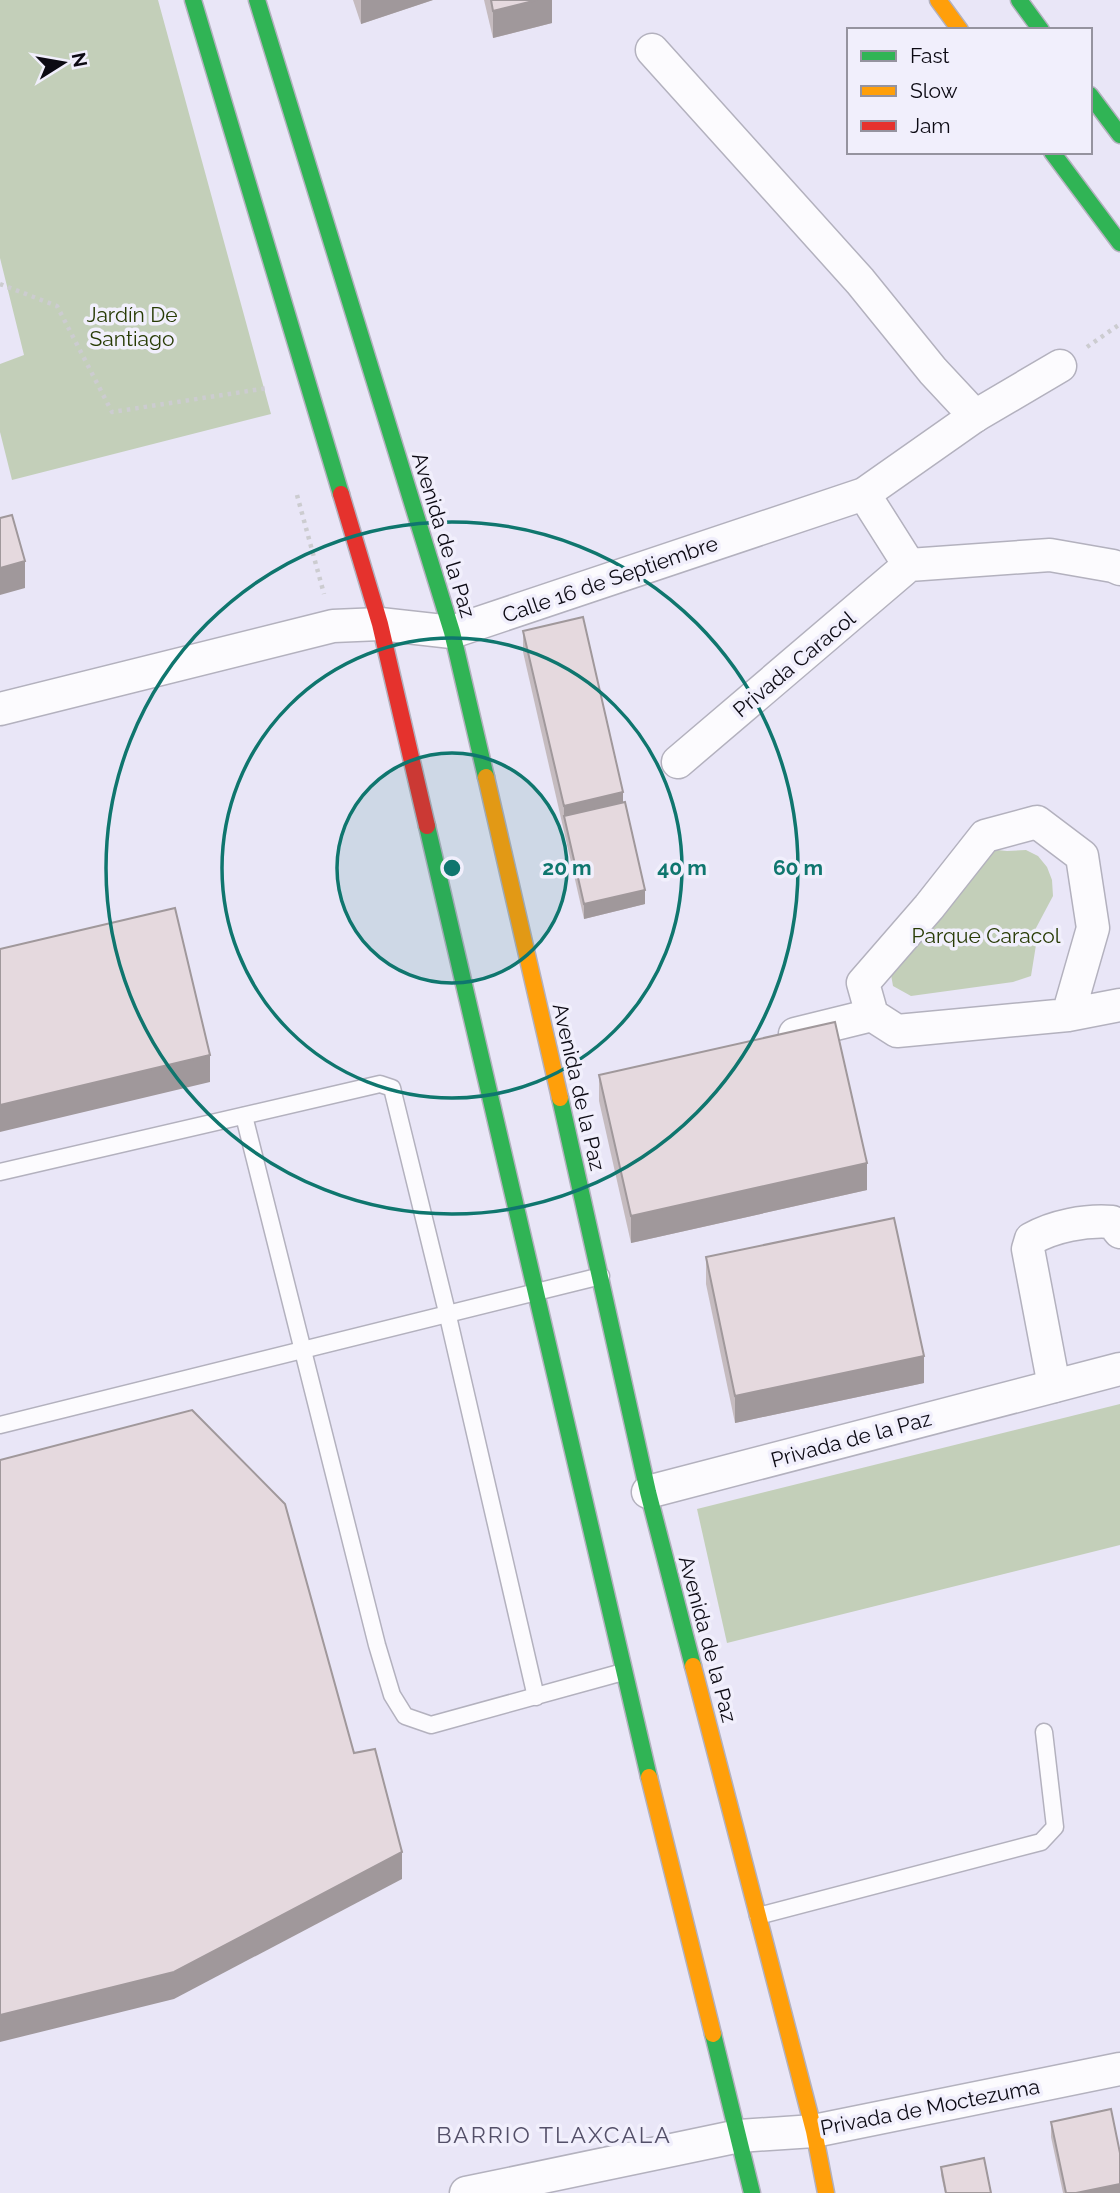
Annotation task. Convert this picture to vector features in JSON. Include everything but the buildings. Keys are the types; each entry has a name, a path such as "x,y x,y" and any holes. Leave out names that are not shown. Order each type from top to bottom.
{"street":[{"path":"193,0 380,624 536,1290 622,1672 752,2193"},
{"name":"Avenida de la Paz","path":"257,0 452,632 601,1276 648,1492 814,2131 826,2193"},
{"path":"938,0 959,28"},
{"path":"1019,0 1040,28"},
{"path":"652,50 860,281 933,371 975,416"},
{"path":"1092,98 1120,135"},
{"path":"1053,154 1120,243"},
{"name":"Calle 16 de Septiembre","path":"0,709 333,625 380,624 452,632 864,494 975,416 1060,366"},
{"path":"864,494 909,565 1050,555 1120,569"},
{"name":"Privada Caracol","path":"678,762 909,565"},
{"path":"1068,1014 1093,928 1082,856 1037,822 985,836 863,983 872,1015 897,1031 1068,1014 1120,1005"},
{"path":"768,1041 872,1015"},
{"path":"1054,1386 1028,1249 1031,1240 1047,1230 1097,1220 1112,1222 1120,1232"},
{"name":"Privada de la Paz","path":"648,1492 1120,1369"},
{"name":"Privada de Moctezuma","path":"466,2193 738,2136 814,2131 1120,2069"}],"lane":[{"path":"0,1172 380,1084 392,1088 536,1697"},
{"path":"244,1116 377,1645 392,1695 405,1716 431,1724 622,1672"},
{"path":"0,1425 447,1312 601,1276"},
{"path":"758,1916 1041,1842 1055,1827 1044,1732"}],"path":[{"path":"0,284 57,306 112,412 268,388 272,401"},
{"path":"1102,337 1120,324"},
{"path":"297,493 333,625"}],"green space":[{"name":"Jardín De Santiago","path":"0,0 158,0 271,414 12,480 0,432 0,364 24,355 0,258"},
{"name":"Parque Caracol","path":"1026,850 1038,856 1047,867 1052,880 1053,896 1036,928 1031,976 1013,982 911,996 893,986 890,969 987,852"},
{"path":"1120,1404 1120,1545 727,1643 697,1509"}],"traffic: fast":[{"path":"193,0 341,494"},
{"path":"257,0 452,632 486,777"},
{"path":"1019,0 1040,28"},
{"path":"1092,98 1120,135"},
{"path":"1053,154 1120,243"},
{"path":"427,826 649,1777"},
{"path":"560,1098 648,1492 693,1666"},
{"path":"713,2034 752,2193"}],"traffic: slow":[{"path":"938,0 959,28"},
{"path":"486,777 560,1098"},
{"path":"693,1666 814,2131 826,2193"},
{"path":"649,1777 713,2034"}],"traffic: jam":[{"path":"341,494 380,624 427,826"}],"district":[{"name":"BARRIO TLAXCALA","path":"554,2134"}]}
